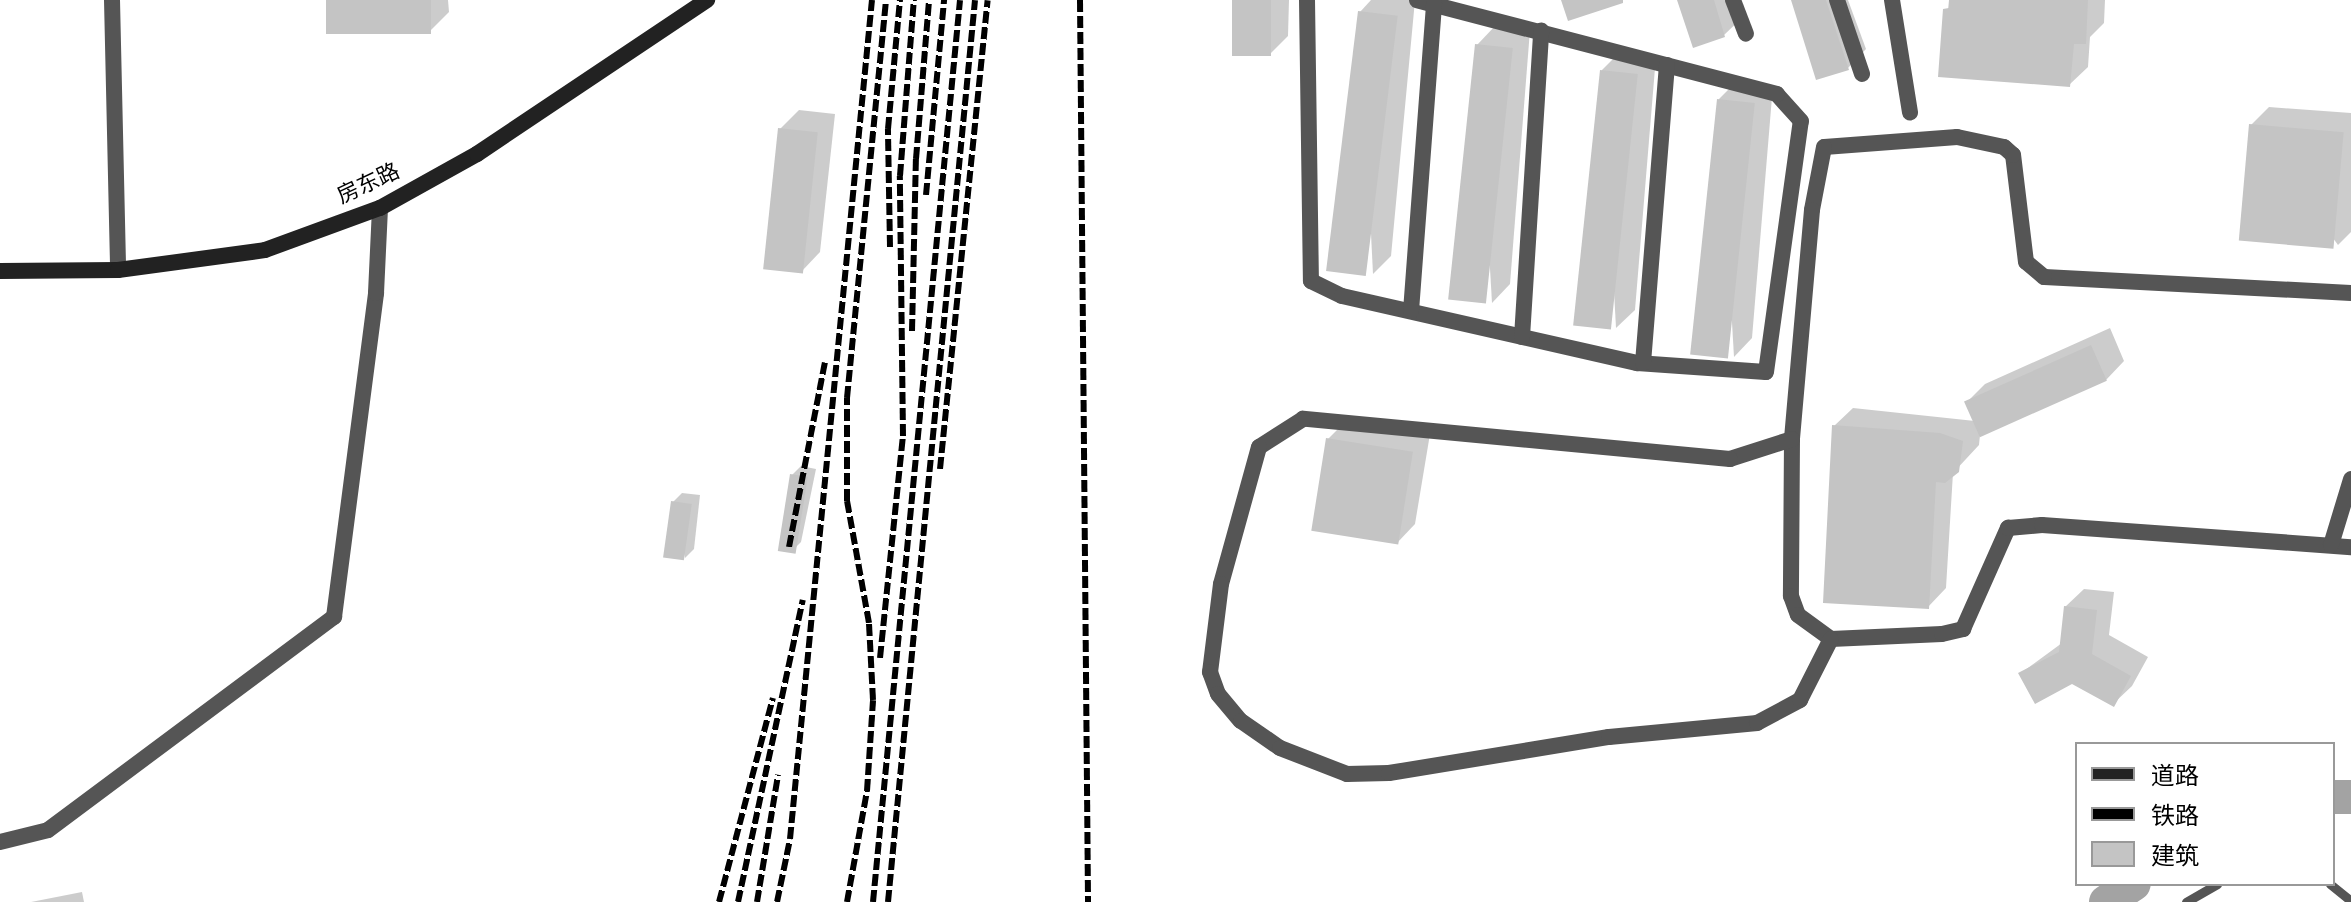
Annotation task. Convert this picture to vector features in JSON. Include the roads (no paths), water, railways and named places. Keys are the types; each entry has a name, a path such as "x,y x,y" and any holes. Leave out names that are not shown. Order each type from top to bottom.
{"main road":[{"name":"房东路","path":"0,271 118,270 265,250 380,208 477,154 707,0"}],"street":[{"path":"112,0 118,270"},
{"path":"1307,0 1311,281 1342,296 1643,363 1766,372 1801,121 1777,94 1426,2 1411,311"},
{"path":"1733,0 1746,34"},
{"path":"1837,0 1862,74"},
{"path":"1892,0 1910,113"},
{"path":"1522,337 1541,31"},
{"path":"1643,363 1667,65"},
{"path":"2351,293 2044,277 2026,262 2013,155 2004,147 1957,137 1824,147 1812,210 1792,439 1791,596 1798,615 1831,639 1963,629 2008,528 2042,525 2351,547"},
{"path":"0,842 48,830 334,617 376,293 380,208"},
{"path":"1792,439 1730,459 1303,419 1259,447 1221,584 1210,672 1218,694 1241,721 1280,748 1347,774 1389,773 1609,737 1757,723 1800,700 1831,639"},
{"path":"2331,545 2351,479"}],"lane":[{"path":"2186,902 2214,886"},
{"path":"2332,886 2351,901"}],"waterway":[{"path":"2335,797 2351,797"},
{"path":"2106,902 2131,886"}],"railway":[{"path":"777,902 790,839 872,0"},
{"path":"847,902 867,791 873,700 869,623 847,501 847,398 886,0"},
{"path":"890,247 888,129 900,0"},
{"path":"880,658 903,436 900,176 914,0"},
{"path":"912,331 916,159 929,0"},
{"path":"926,195 944,0"},
{"path":"873,902 960,0"},
{"path":"888,902 975,0"},
{"path":"940,469 988,0"},
{"path":"1080,0 1088,902"},
{"path":"789,547 825,362"},
{"path":"738,902 803,600"},
{"path":"719,902 773,698"},
{"path":"757,902 778,775"}]}
